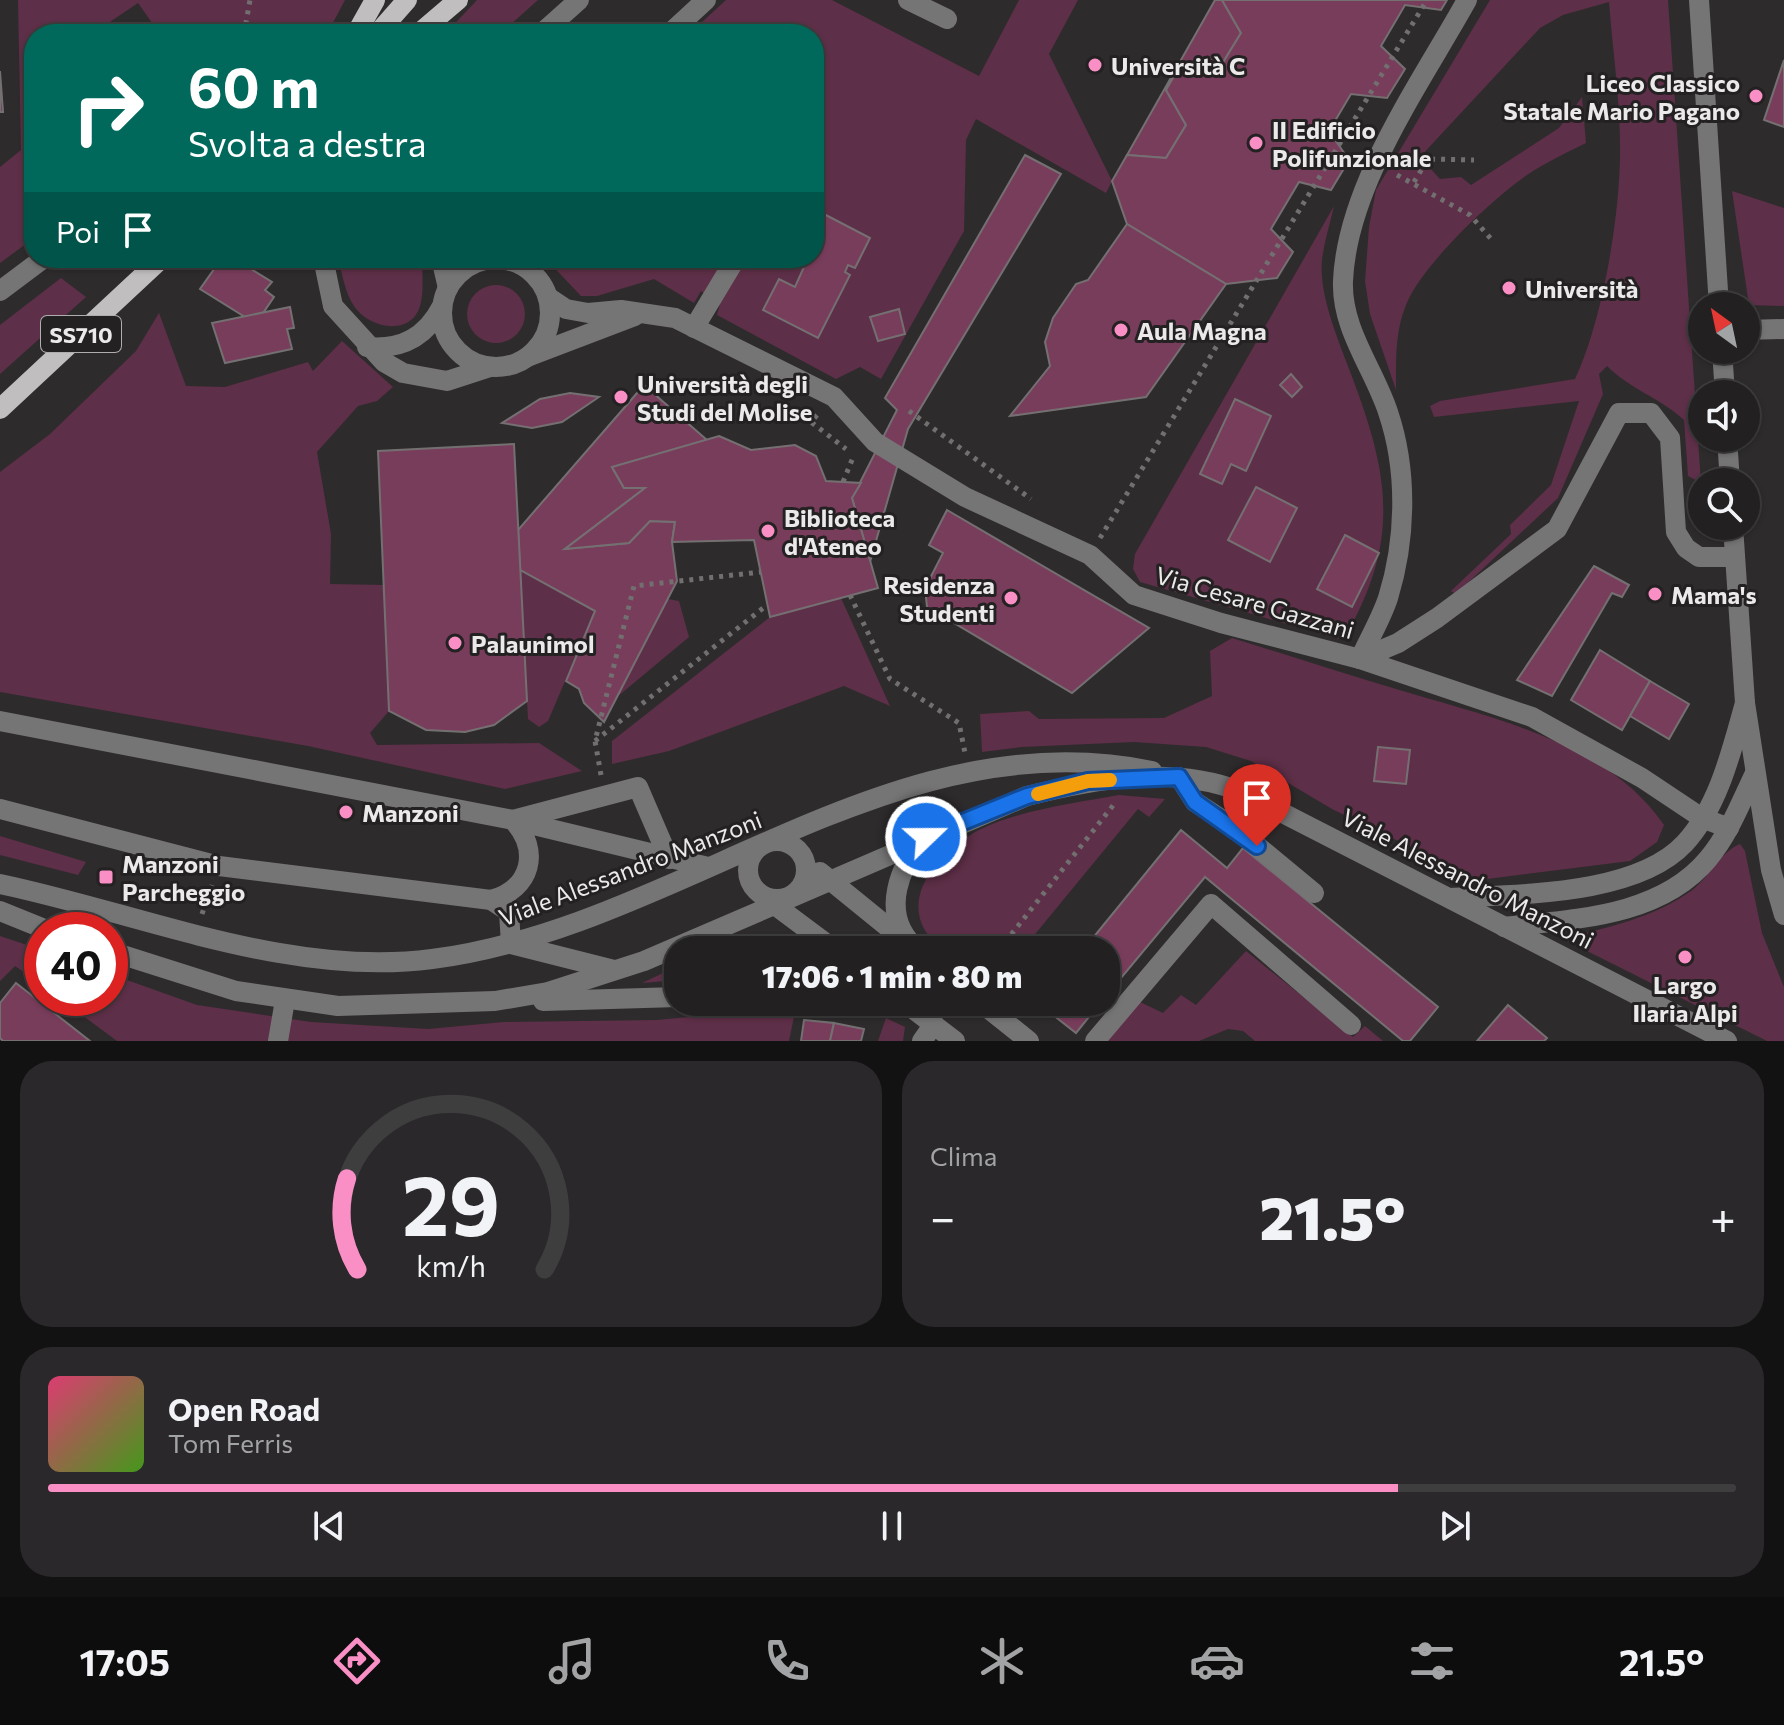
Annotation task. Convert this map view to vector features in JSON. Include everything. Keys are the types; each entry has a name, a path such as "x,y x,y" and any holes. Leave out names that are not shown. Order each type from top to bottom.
{"main road":[{"path":"362,24 375,0"},
{"path":"386,24 407,0"},
{"path":"430,24 458,0"},
{"name":"SS710","path":"0,409 151,268"}],"street":[{"path":"552,24 579,0"},
{"path":"680,24 706,0"},
{"path":"908,0 947,19"},
{"path":"1360,659 1387,599 1401,535 1401,476 1388,412 1354,337 1342,284 1351,223 1376,165 1467,0"},
{"path":"1699,0 1718,292"},
{"path":"0,291 31,268"},
{"path":"325,268 333,306 367,347 393,368 425,380 469,377 490,367 518,363 647,313"},
{"path":"442,268 445,297 443,323 454,346 473,363 490,367"},
{"path":"367,347 386,349 412,340 433,323 445,297 469,268"},
{"path":"522,268 531,272 548,297 548,329 530,356"},
{"path":"694,328 730,268"},
{"name":"Via Cesare Gazzani","path":"548,297 566,309 647,313 675,318 834,397 875,442 890,452 965,497 1090,555 1134,595 1221,623 1360,659 1532,717 1642,778 1702,818 1729,828"},
{"path":"1760,330 1784,329"},
{"path":"1360,659 1398,643 1437,618 1557,529 1619,413 1651,413 1670,438 1676,532 1686,548 1699,557 1735,557"},
{"path":"1734,540 1745,703 1771,870 1784,915"},
{"path":"1449,898 1530,893 1612,882 1650,867 1684,844 1702,818 1729,760 1745,703"},
{"path":"0,721 513,820 708,867"},
{"name":"Viale Alessandro Manzoni","path":"0,884 270,953 346,962 430,960 511,944 565,926 917,782 969,769 1005,763 1103,761 1179,777"},
{"path":"1504,927 1612,912 1647,902 1681,884 1708,860 1729,828 1755,773"},
{"path":"1179,777 1195,802 1238,830 1314,893"},
{"name":"Viale Alessandro Manzoni","path":"128,957 236,991 285,1000 338,1006 495,1001 548,992 614,970 774,898 828,879 1027,796 1088,781 1207,778 1240,791 1727,1041"},
{"path":"513,820 638,787 669,859"},
{"path":"0,809 219,866 491,900 509,912 511,944 614,970"},
{"path":"491,900 518,887 531,860 530,845 513,820"},
{"path":"905,936 901,931 895,894 909,856 926,837"},
{"path":"819,936 751,883 748,868 754,853 766,844 788,843 899,936"},
{"path":"774,898 804,881 804,859"},
{"path":"1095,1041 1211,904 1351,1025"},
{"path":"0,911 24,921"},
{"path":"495,1001 664,997"},
{"path":"278,1041 285,1000"},
{"path":"915,1016 928,1033 955,1041"},
{"path":"998,1016 1029,1041"}],"path":[{"path":"246,24 250,0"},
{"path":"1090,555 1427,0"},
{"path":"1414,182 1428,159 1474,160"},
{"path":"1376,165 1414,182 1470,215 1493,241"},
{"path":"834,397 811,422 856,456 843,482"},
{"path":"909,411 1037,503"},
{"path":"606,796 595,741 634,586 761,572"},
{"path":"850,595 890,679 959,723 969,769"},
{"path":"595,741 767,605"},
{"path":"1010,936 1134,779"},
{"path":"195,932 219,866"}],"shaded area":[{"path":"18,0 345,0 332,24 153,24 138,3 107,24 24,24 24,245 0,263 0,167 21,150"},
{"path":"477,0 538,0 511,24 454,24"},
{"path":"726,0 832,0 979,76 1019,0 1078,0 1049,54 1112,181 1106,193 976,119 966,140 964,231 881,379 860,367 836,379 717,315 720,304 701,291 694,303 654,279 597,296 581,296 554,268 824,268 824,24 700,24"},
{"path":"1490,0 1668,0 1688,293 1688,364 1693,364 1694,380 1688,380 1688,452 1699,452 1700,468 1688,468 1688,476 1684,420 1607,366 1599,374 1603,394 1558,498 1456,594 1451,591 1511,534 1510,525 1551,485 1579,401 1434,417 1430,406 1440,401 1575,379 1601,301 1619,183 1619,118 1609,2 1563,15 1540,28 1420,157 1440,179 1461,177 1471,185 1559,128 1582,97 1586,143 1534,171 1495,200 1459,234 1414,289 1400,325 1396,390 1370,314 1365,281 1369,227 1376,190"},
{"path":"1732,191 1784,208 1784,306 1760,305 1760,292 1747,292"},
{"path":"1334,206 1323,253 1325,298 1372,435 1383,501 1382,534 1375,567 1363,602 1343,640 1140,582 1133,569 1135,554"},
{"path":"340,268 422,268 421,302 417,313 401,325 380,324 361,314 344,283"},
{"path":"61,278 86,297 0,374 0,325"},
{"path":"496,285 517,293 525,314 517,335 496,343 475,335 467,314 475,293"},
{"path":"159,313 186,386 225,387 308,362 313,371 342,341 393,387 377,401 358,406 317,452 331,534 330,584 384,585 389,711 370,733 377,745 539,743 582,771 505,789 308,746 0,692 0,472 50,434 136,351"},
{"path":"520,570 595,611 548,721 539,727 528,719"},
{"path":"841,598 890,706 844,686 669,751 612,764 612,741 770,617"},
{"path":"668,599 679,601 689,637 617,697"},
{"path":"1232,638 1506,722 1578,752 1611,772 1640,796 1664,825 1657,842 1630,861 1479,880 1332,809 1251,761 1206,747 1134,742 1021,747 982,752 980,714 1029,711 1039,719 1164,718 1212,696 1210,651"},
{"path":"1119,795 1165,799 1149,817 1138,809 1034,936 928,936 920,918 922,889 937,863 948,852 972,834 1005,819"},
{"path":"0,836 86,862 78,875 0,855"},
{"name":"Largo Ilaria Alpi","path":"1740,844 1745,851 1762,933 1784,987 1784,1041 1767,1041 1563,939 1630,921 1676,900 1697,886 1726,853"},
{"path":"0,936 24,944 24,972 15,966 0,981"},
{"path":"1246,951 1353,1037 1365,1026 1383,1041 1255,1041 1243,1031 1228,1029 1199,1041 1104,1041 1140,1002 1163,1013 1181,995 1196,1005"},
{"path":"664,973 664,981 642,983"},
{"path":"128,980 197,1005 311,1022 428,1029 504,1022 794,1016 789,1041 117,1041 83,1016 128,1016"},
{"path":"886,1018 905,1027 903,1041 878,1041"}],"building":[{"path":"1215,0 1222,0 1241,33 1219,69 1180,66 1166,90 1186,125 1166,158 1127,155"},
{"name":"II Edificio Polifunzionale","path":"1222,0 1447,0 1441,10 1405,5 1381,46 1405,69 1387,98 1351,94 1329,131 1349,160 1331,190 1299,182 1271,229 1293,252 1277,278 1226,284 1127,224 1112,181 1127,155 1166,158 1186,125 1166,90 1180,66 1219,69 1241,33"},
{"path":"1784,60 1784,127 1764,120"},
{"path":"0,71 3,112 0,112"},
{"path":"1025,155 1061,174 908,429 870,562 852,498 897,410 885,398"},
{"path":"824,214 870,238 855,268 848,265 845,272 850,275 818,338 763,310 779,279 795,287 804,268 824,268"},
{"name":"Aula Magna","path":"1127,224 1226,284 1146,397 1010,416 1050,366 1045,342 1053,318 1076,284 1088,280"},
{"path":"215,268 249,268 272,282 265,290 274,297 263,313 245,317 200,289"},
{"path":"290,307 294,328 287,329 292,349 225,363 212,323"},
{"path":"899,309 905,334 878,341 870,317"},
{"path":"1291,374 1302,387 1292,397 1280,385"},
{"path":"644,385 707,440 612,467 624,488 645,488 565,549 629,543 650,521 675,522 672,542 677,581 604,722 584,703 579,689 566,681 595,611 520,570 518,530"},
{"path":"570,393 599,397 562,422 532,428 502,423 540,399"},
{"path":"1235,399 1271,416 1246,471 1231,464 1222,484 1200,474"},
{"name":"Biblioteca d'Ateneo","path":"719,436 751,450 795,445 816,456 826,481 861,483 852,498 878,588 770,617 754,540 672,542 675,522 650,521 629,543 565,549 645,488 624,488 612,467"},
{"name":"Palaunimol","path":"514,444 527,701 494,725 465,732 426,730 389,711 378,451"},
{"path":"1256,487 1297,508 1270,562 1228,540"},
{"name":"Residenza Studenti","path":"947,510 1149,628 1072,693 927,607 925,588 943,553 929,545"},
{"path":"1345,535 1379,553 1352,607 1317,589"},
{"path":"1594,566 1629,585 1622,597 1612,593 1552,696 1517,680"},
{"path":"1600,650 1650,681 1622,730 1571,700"},
{"path":"1650,681 1689,704 1669,739 1630,716"},
{"path":"1378,747 1410,750 1406,784 1374,781"},
{"path":"1181,830 1227,868 1243,848 1438,1007 1410,1041 1403,1041 1205,877 1120,979 1120,936 1094,936"},
{"path":"16,983 24,989 24,1016 58,1016 90,1041 3,1041 0,1038 0,1003"},
{"path":"1508,1005 1547,1038 1544,1041 1477,1041"},
{"path":"1054,1016 1090,1016 1076,1033"},
{"path":"804,1020 834,1023 830,1041 801,1041"},
{"path":"834,1023 864,1029 861,1041 830,1041"}],"slow traffic":[{"path":"1038,794 1088,781 1110,780"}],"place":[{"name":"Università C","path":"1095,65"},
{"name":"Liceo Classico Statale Mario Pagano","path":"1756,96"},
{"name":"II Edificio Polifunzionale","path":"1256,143"},
{"name":"Università","path":"1509,288"},
{"name":"Aula Magna","path":"1121,330"},
{"name":"Università degli Studi del Molise","path":"621,397"},
{"name":"Biblioteca d'Ateneo","path":"768,531"},
{"name":"Mama's","path":"1655,594"},
{"name":"Residenza Studenti","path":"1011,598"},
{"name":"Palaunimol","path":"455,643"},
{"name":"Manzoni","path":"346,812"},
{"name":"Manzoni Parcheggio","path":"106,877"},
{"name":"Largo Ilaria Alpi","path":"1685,957"}],"route":[{"path":"926,837 1027,796 1088,781 1179,777 1195,802 1257,846"}]}
